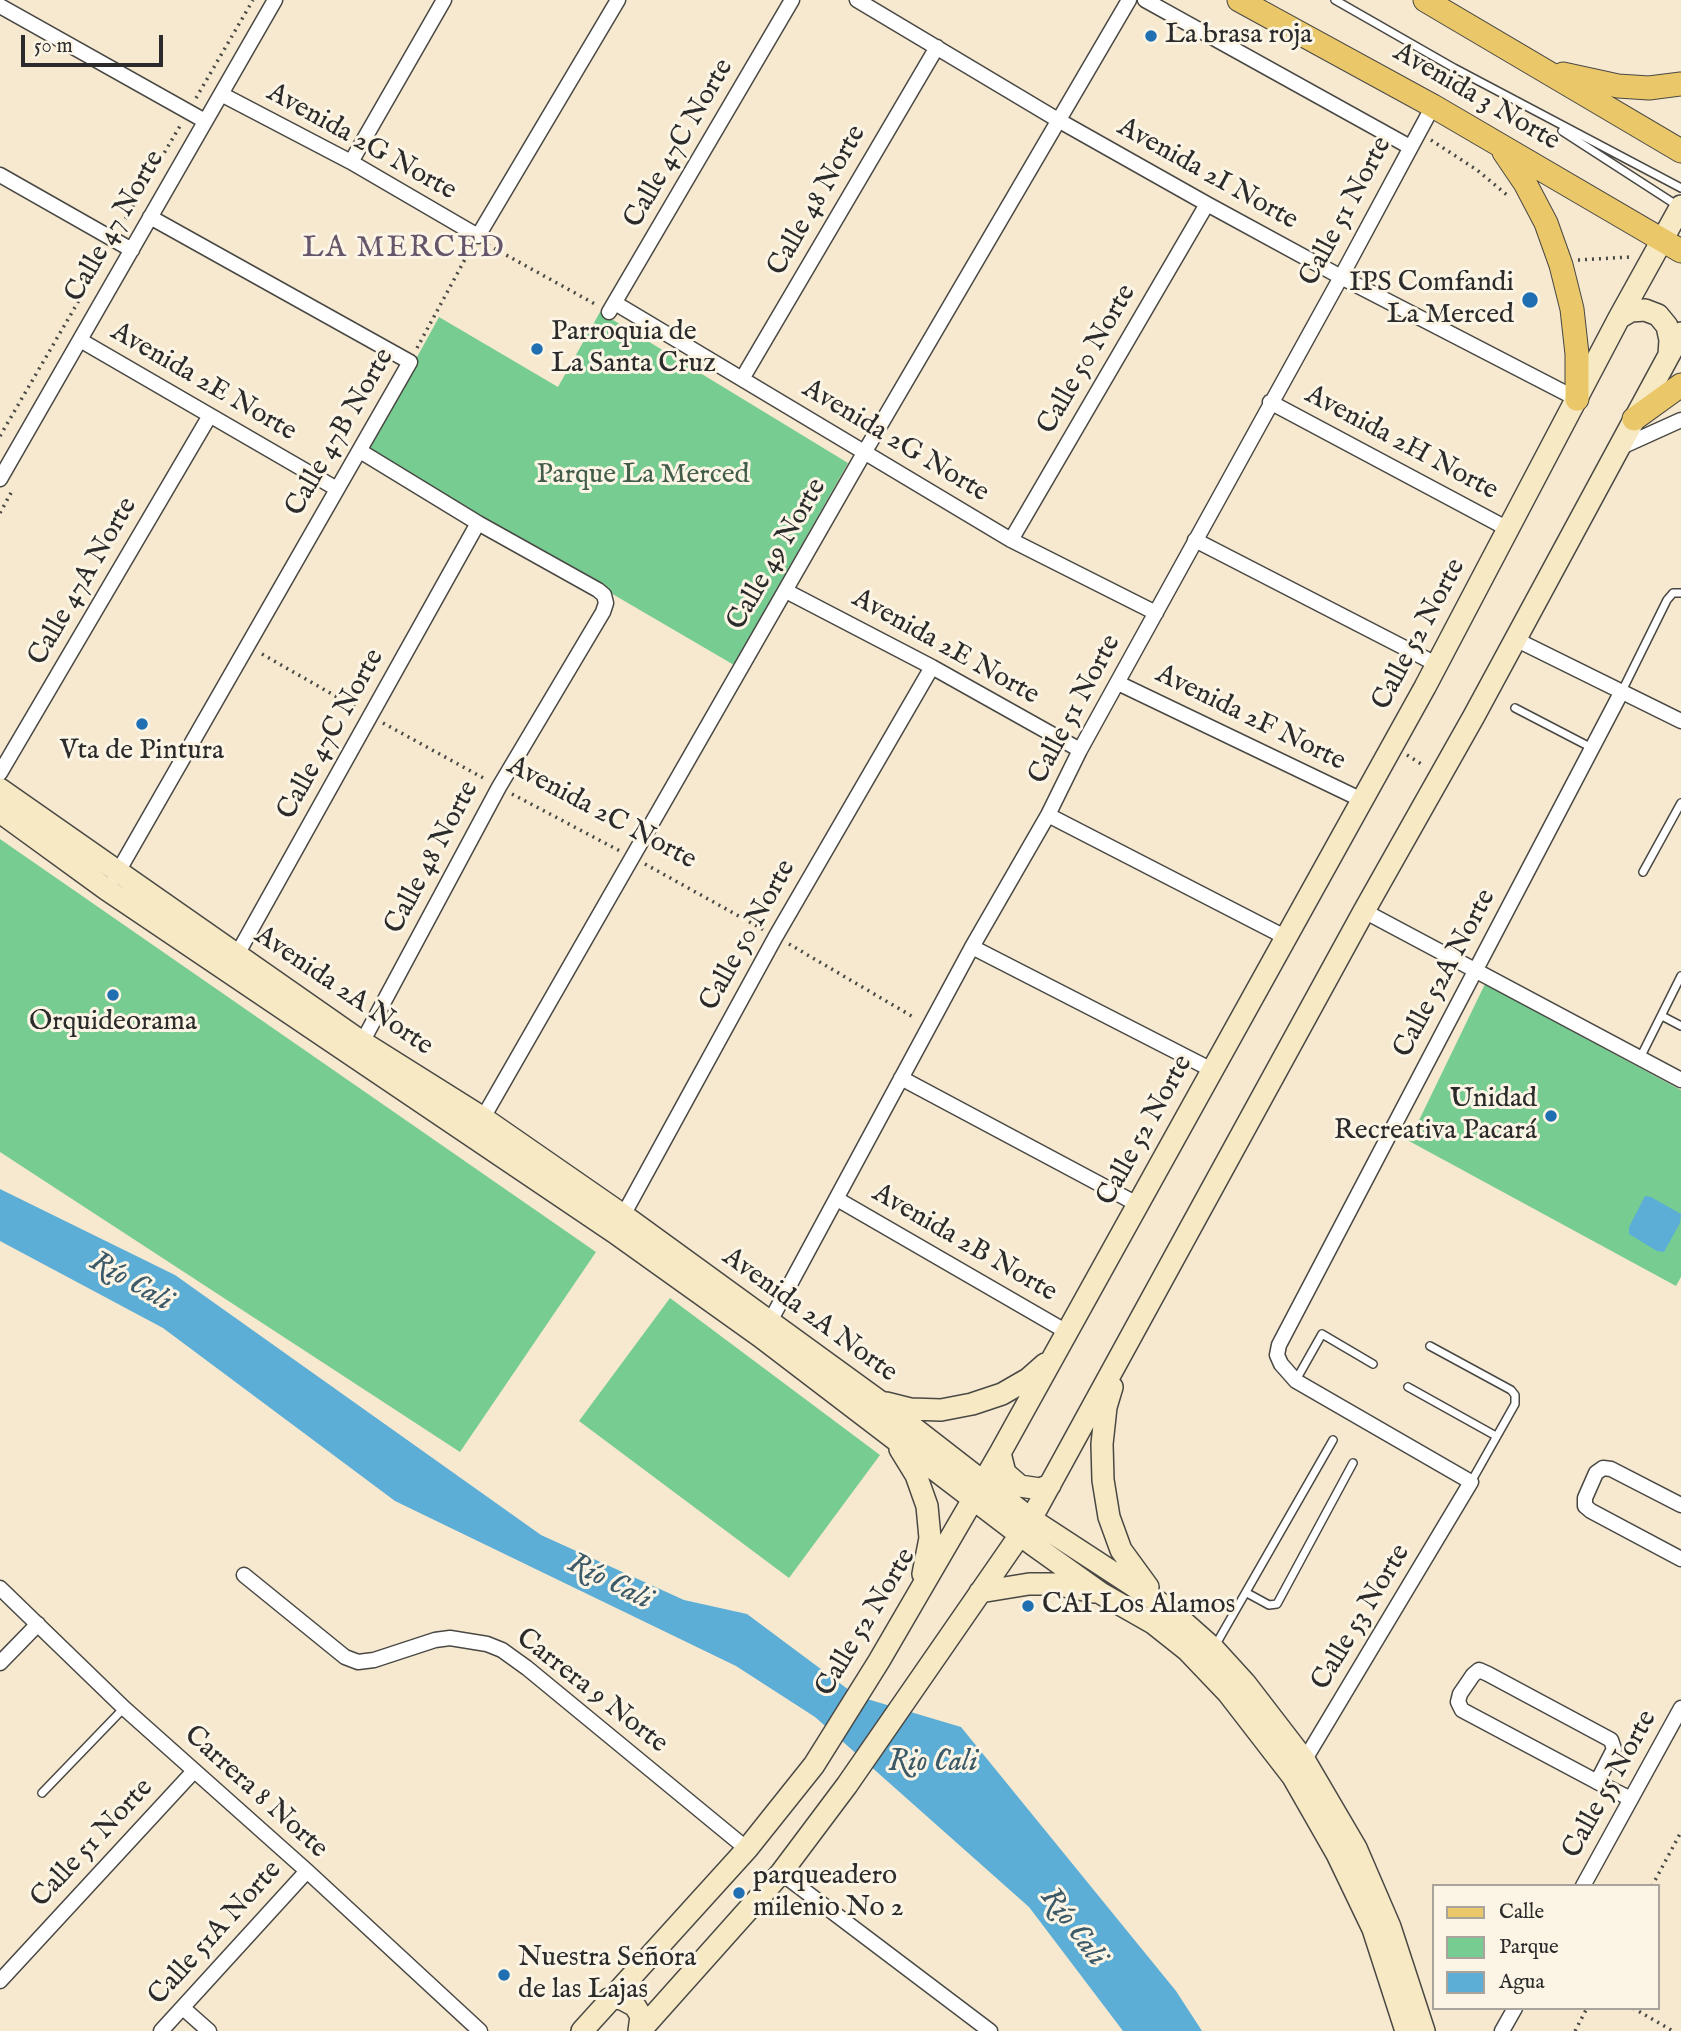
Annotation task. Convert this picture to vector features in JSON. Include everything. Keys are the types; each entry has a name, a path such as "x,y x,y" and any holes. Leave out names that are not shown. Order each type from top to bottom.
{"main road":[{"name":"Avenida 3 Norte","path":"1239,0 1433,106 1672,245"},
{"name":"Avenida 3 Norte","path":"1425,0 1681,151"},
{"path":"1543,69 1618,86 1649,88 1681,84"},
{"path":"1500,146 1525,183 1546,223 1561,265 1573,320 1577,354 1577,399"},
{"name":"Calle 52 Norte","path":"582,2031 608,1999 747,1849 814,1765 879,1661 1000,1453 1362,800 1651,260 1672,245 1681,207"},
{"path":"1619,318 1638,310 1658,315 1667,326 1669,355"},
{"path":"640,2031 782,1873 847,1785 980,1592 1049,1485 1681,333"},
{"path":"1634,419 1681,385"},
{"name":"Avenida 2A Norte","path":"0,789 112,881"},
{"name":"Avenida 2A Norte","path":"0,812 112,881 233,962 358,1050 477,1126 618,1223 765,1329 879,1401 978,1491 1102,1594 1153,1623 1187,1650 1299,1769 1373,1929 1406,2031"},
{"name":"Avenida 2A Norte","path":"765,1329 874,1423 978,1491"},
{"path":"1132,1338 1116,1371 1107,1407 1102,1444 1103,1480 1109,1517 1121,1550 1139,1578 1169,1609"},
{"path":"879,1401 941,1410 972,1405 1028,1379 1051,1358"},
{"path":"874,1423 899,1446 916,1475 927,1506 926,1568 915,1597"},
{"path":"1000,1453 1001,1463 1011,1481 1030,1489 1049,1485"},
{"path":"965,1613 969,1587 1020,1527"},
{"name":"Avenida 2A Norte","path":"1020,1527 1169,1609 1214,1648 1245,1683 1299,1769 1356,1847 1390,1927 1424,2031"},
{"path":"980,1592 1029,1584 1054,1584 1102,1594"},
{"path":"608,1999 620,1998 635,2006 641,2016 640,2031"}],"street":[{"name":"Calle 47 Norte","path":"0,479 275,0"},
{"path":"351,163 444,0"},
{"path":"477,237 618,0"},
{"name":"Calle 47C Norte","path":"612,307 792,0"},
{"name":"Avenida 2I Norte","path":"857,0 1058,120 1207,204 1341,277 1577,399"},
{"name":"Calle 49 Norte","path":"477,1126 864,453 1129,0"},
{"path":"1145,0 1410,146"},
{"path":"0,6 205,121"},
{"name":"Calle 48 Norte","path":"742,379 937,47"},
{"name":"Avenida 2G Norte","path":"221,94 351,163 477,237"},
{"name":"Calle 51 Norte","path":"765,1329 1433,106"},
{"path":"0,175 132,250"},
{"name":"Calle 50 Norte","path":"1011,540 1207,204"},
{"path":"150,217 410,362"},
{"name":"Avenida 2G Norte","path":"612,307 742,379 1011,540 1156,613"},
{"name":"Avenida 2E Norte","path":"80,340 337,489"},
{"name":"Calle 47B Norte","path":"112,881 410,362"},
{"name":"Avenida 2H Norte","path":"1270,402 1508,529"},
{"name":"Calle 47A Norte","path":"0,773 209,417"},
{"path":"1618,448 1681,420"},
{"path":"360,451 478,523"},
{"name":"Calle 47C Norte","path":"233,962 478,523"},
{"name":"Calle 48 Norte","path":"358,1050 499,787 606,603 604,595 598,590 478,523"},
{"path":"1195,540 1436,664"},
{"name":"Avenida 2E Norte","path":"786,591 932,667 1080,750"},
{"path":"1515,639 1681,721"},
{"name":"Calle 50 Norte","path":"618,1223 776,936 932,667"},
{"name":"Avenida 2F Norte","path":"1118,682 1362,800"},
{"name":"Calle 52A Norte","path":"1296,1381 1281,1364 1277,1355 1279,1345 1622,691"},
{"path":"1048,815 1286,937"},
{"path":"1364,911 1681,1080"},
{"path":"972,947 1212,1070"},
{"path":"901,1078 1137,1204"},
{"name":"Avenida 2B Norte","path":"837,1199 1067,1332"},
{"path":"1296,1381 1471,1482"},
{"path":"1681,1505 1611,1469 1603,1468 1596,1473 1585,1498 1585,1506 1591,1511 1681,1559"},
{"name":"Calle 53 Norte","path":"1299,1769 1471,1482"},
{"name":"Carrera 9 Norte","path":"244,1575 345,1657 358,1662 374,1660 435,1640 450,1638 477,1641 502,1650 747,1849"},
{"name":"Carrera 8 Norte","path":"0,1588 124,1708 481,2031"},
{"path":"0,1663 38,1624"},
{"path":"1597,1782 1614,1749 1611,1740 1488,1674 1479,1670 1473,1675 1460,1694 1458,1702 1462,1710 1597,1782 1631,1799"},
{"name":"Calle 55 Norte","path":"1584,1884 1681,1708"},
{"name":"Calle 51 Norte","path":"0,1981 194,1771"},
{"name":"Calle 51A Norte","path":"161,2031 307,1871"},
{"path":"782,1873 989,2031"},
{"path":"183,2008 209,2031"},
{"path":"1502,2031 1514,2010"}],"lane":[{"path":"1335,0 1523,106 1681,188"},
{"path":"1523,106 1681,207"},
{"path":"1622,691 1667,600 1673,593 1681,593"},
{"path":"1515,708 1592,748"},
{"path":"1643,872 1681,803"},
{"path":"1640,1058 1681,976"},
{"path":"1662,1016 1681,1026"},
{"path":"1296,1381 1322,1334 1373,1364"},
{"path":"1430,1346 1511,1390 1515,1395 1515,1404 1471,1482"},
{"path":"1408,1387 1496,1436"},
{"path":"1214,1648 1333,1440"},
{"path":"1247,1592 1269,1605 1277,1604 1353,1463"},
{"path":"42,1793 124,1708"}],"path":[{"path":"1418,131 1477,170 1512,202"},
{"path":"477,237 612,307"},
{"name":"Calle 47B Norte","path":"410,362 477,237"},
{"path":"0,436 107,252"},
{"path":"1561,265 1580,259 1622,256 1651,260"},
{"name":"Avenida 2C Norte","path":"247,646 499,787 776,936 930,1027"},
{"path":"1402,752 1424,764"},
{"path":"1654,1884 1681,1832"},
{"path":"1575,2031 1586,2010"},
{"path":"1636,2010 1673,2031"}],"green space":[{"name":"Parque La Merced","path":"600,312 848,463 734,665 366,450 439,317 558,387"},
{"name":"Orquideorama","path":"0,839 596,1252 460,1452 0,1152"},
{"name":"Unidad Recreativa Pacará","path":"1485,984 1681,1090 1681,1277 1676,1286 1409,1141"},
{"path":"670,1298 880,1455 789,1578 579,1421"}],"water":[{"name":"Rio Cali","path":"0,1189 175,1275 541,1535 684,1600 747,1614 857,1696 961,1727 1176,1991 1202,2031 1123,2031 1029,1907 815,1717 736,1666 395,1501 163,1328 0,1241"},
{"path":"1645,1196 1681,1214 1680,1223 1664,1252 1657,1251 1629,1234 1629,1227"}],"place":[{"name":"La brasa roja","path":"1151,36"},
{"name":"IPS Comfandi La Merced","path":"1530,300"},
{"name":"Parroquia de La Santa Cruz","path":"537,349"},
{"name":"Vta de Pintura","path":"142,724"},
{"name":"Orquideorama","path":"113,995"},
{"name":"Unidad Recreativa Pacará","path":"1551,1116"},
{"name":"CAI Los Alamos","path":"1028,1606"},
{"name":"parqueadero milenio No 2","path":"739,1893"},
{"name":"Nuestra Señora de las Lajas","path":"504,1975"}],"district":[{"name":"LA MERCED","path":"404,250"}],"water label":[{"name":"Río Cali","path":"130,1283"},
{"name":"Río Cali","path":"609,1583"},
{"name":"Río Cali","path":"1072,1928"}]}
